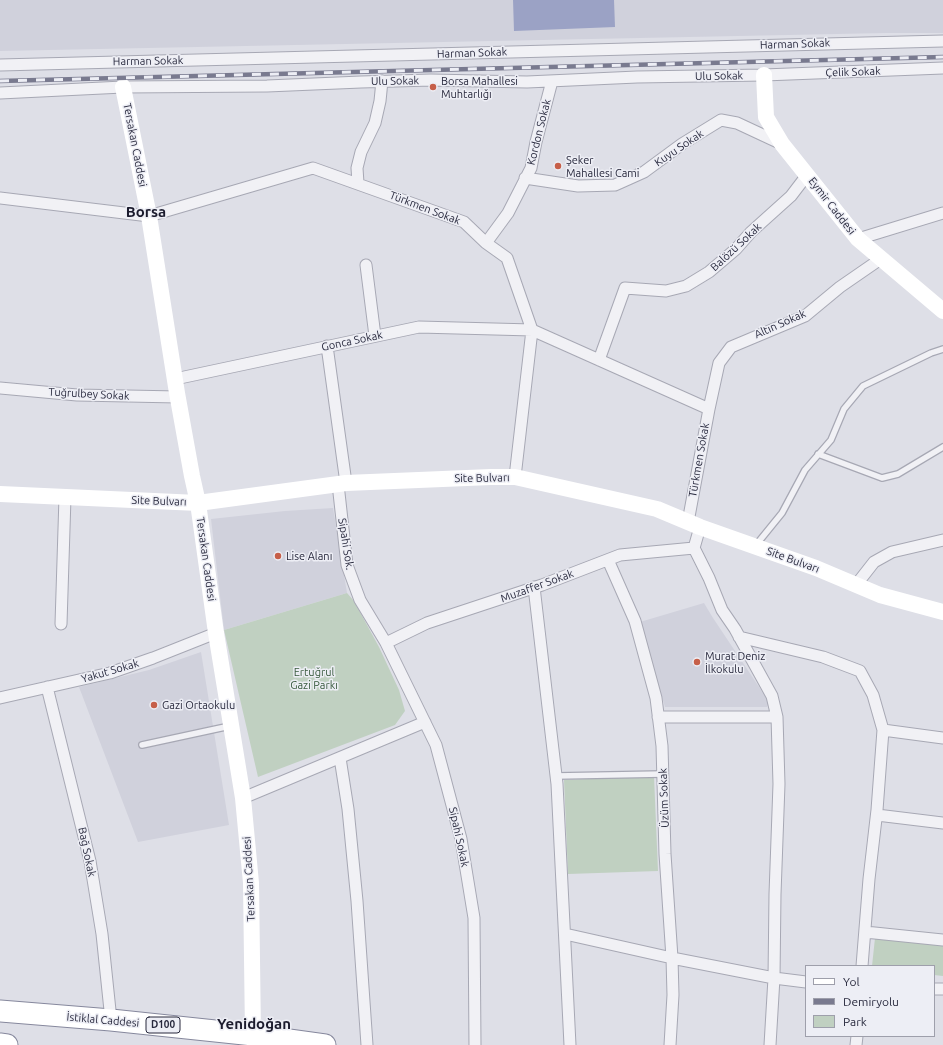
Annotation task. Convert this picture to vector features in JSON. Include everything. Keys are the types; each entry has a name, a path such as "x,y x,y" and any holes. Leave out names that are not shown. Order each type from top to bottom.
{"highway":[{"name":"İstiklal Caddesi","path":"0,1011 111,1020 260,1040 325,1045"},
{"path":"229,1045 235,1038 242,1035 260,1040"},
{"path":"0,1044 7,1045"}],"street":[{"name":"Harman Sokak","path":"0,65 943,41"},
{"name":"Çelik Sokak","path":"764,75 943,68"},
{"name":"Ulu Sokak","path":"0,92 123,87 267,86 382,81 431,80 526,82 637,77 764,75"},
{"name":"Eymir Caddesi","path":"764,75 766,117 782,144 858,239 943,311"},
{"path":"358,183 357,168 361,152 375,123 380,101 382,81"},
{"name":"Kordon Sokak","path":"486,243 508,213 531,168 536,142 552,81"},
{"name":"Tersakan Caddesi","path":"123,87 149,216 178,397 198,502 216,633 243,798 251,883 260,1040"},
{"name":"Kuyu Sokak","path":"525,178 578,186 615,185 644,172 682,144 721,120 737,123 782,144"},
{"name":"Türkmen Sokak","path":"149,216 313,168 464,222 486,243 507,258 532,330 709,409 694,524 694,548"},
{"name":"Balözü Sokak","path":"599,360 625,288 666,291 686,286 709,272 736,249 751,232 791,196 807,175"},
{"path":"0,198 149,216"},
{"path":"858,239 943,213"},
{"name":"Altın Sokak","path":"709,409 719,363 731,347 804,316 840,287 882,258"},
{"path":"366,265 375,336"},
{"name":"Gonca Sokak","path":"175,379 419,327 532,330"},
{"path":"515,477 532,330"},
{"name":"Sipahi Sok.","path":"327,346 342,484 347,565 360,600 386,643"},
{"name":"Tuğrulbey Sokak","path":"0,388 78,395 178,397"},
{"name":"Site Bulvarı","path":"0,494 198,502 342,484 515,477 657,509 816,568 880,595 943,612"},
{"path":"61,624 65,497"},
{"path":"856,585 874,562 892,552 943,540"},
{"path":"694,548 709,578 722,610 739,636 772,696 777,717 779,784 774,978 770,1045"},
{"name":"Muzaffer Sokak","path":"386,643 427,624 620,555 694,548"},
{"name":"Üzüm Sokak","path":"608,560 635,621 656,698 662,746 665,854 672,958 673,996 670,1045"},
{"path":"534,587 556,776 570,1045"},
{"name":"Yakut Sokak","path":"0,698 110,673 216,633"},
{"path":"739,636 823,657 860,671 873,695 883,730 877,815 869,880 862,965"},
{"name":"Sipahi Sokak","path":"386,643 436,745 461,839 474,918 475,1045"},
{"name":"Bağ Sokak","path":"47,687 90,861 102,934 111,1020"},
{"path":"658,717 777,717"},
{"path":"243,798 425,722"},
{"path":"883,730 943,738"},
{"path":"340,758 348,810 367,1045"},
{"path":"877,815 943,823"},
{"path":"865,932 943,940"},
{"path":"565,934 672,958 774,978 805,982"}],"lane":[{"path":"755,546 782,513 805,470 831,440 844,410 863,386 930,353 943,349"},
{"path":"818,454 882,478 898,474 943,447"},
{"path":"142,745 231,725"},
{"path":"556,776 663,774"}],"shaded area":[{"path":"0,0 943,0 943,33 0,51"},
{"name":"Lise Alanı","path":"333,508 347,593 224,630 211,519 285,511"},
{"name":"Murat Deniz İlkokulu","path":"704,603 769,702 767,707 665,707 640,622"},
{"path":"201,652 229,825 138,842 79,687 149,670"}],"green space":[{"name":"Ertuğrul Gazi Parkı","path":"347,593 354,601 379,647 399,690 405,711 395,725 258,777 224,630"},
{"path":"654,776 658,871 568,874 564,780"},
{"path":"875,938 943,945 943,976 935,975 935,965 872,965"}],"water":[{"path":"513,0 614,0 615,27 514,31"}],"railway":[{"path":"0,81 943,57"}],"place":[{"name":"Borsa Mahallesi Muhtarlığı","path":"433,87"},
{"name":"Şeker Mahallesi Cami","path":"558,166"},
{"name":"Lise Alanı","path":"278,556"},
{"name":"Murat Deniz İlkokulu","path":"697,662"},
{"name":"Gazi Ortaokulu","path":"154,705"}],"district":[{"name":"Borsa","path":"146,212"},
{"name":"Yenidoğan","path":"254,1024"}]}
